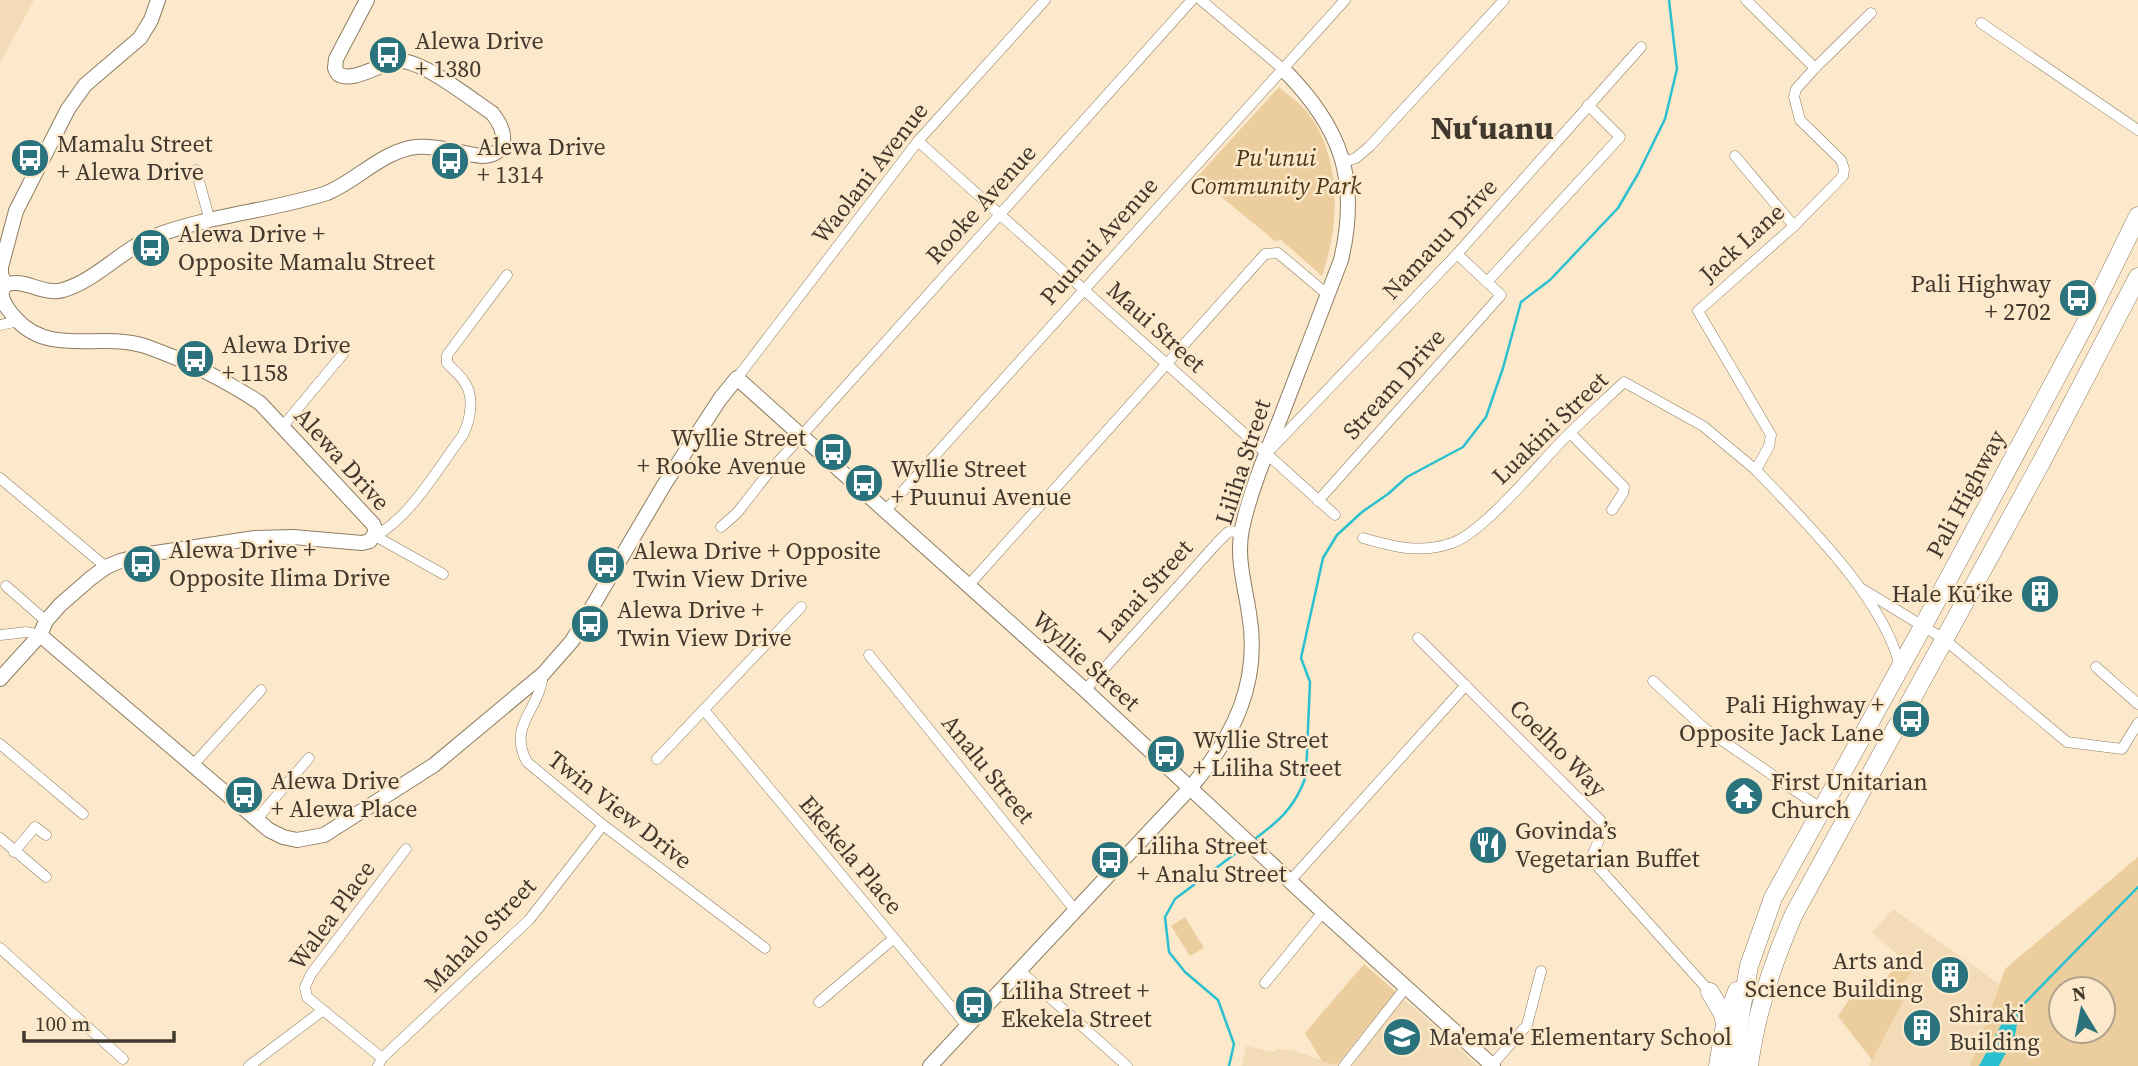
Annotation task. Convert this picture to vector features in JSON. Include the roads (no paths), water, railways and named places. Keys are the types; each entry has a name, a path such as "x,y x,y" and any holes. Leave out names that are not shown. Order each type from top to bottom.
{"highway":[{"name":"Pali Highway","path":"1731,1066 1749,966 1773,898 2106,285 2138,216"},
{"name":"Pali Highway","path":"1749,1066 1753,1032 1775,957 1794,914 2138,277"},
{"path":"1718,1066 1724,1024 1749,966"},
{"path":"1710,992 1726,994 1739,984"},
{"path":"1710,992 1723,1014 1724,1024"},
{"path":"1753,1032 1755,1066"}],"street":[{"name":"Alewa Drive","path":"0,679 77,590 106,567 149,554 255,538 293,537 355,544 370,541 376,531 373,524 283,426 260,403 238,389 145,346 105,339 49,340 34,334 18,321 2,300 1,293 5,285 1,267 11,223 68,109 85,85 140,38 158,0"},
{"path":"5,285 17,282 44,290 63,290 81,282 153,237 327,193 351,181 384,158 405,149 426,147 491,156 501,147 504,133 500,122 492,113 422,67 412,63 393,62 349,77 338,74 335,68 336,59 367,0"},
{"name":"Waolani Avenue","path":"737,378 918,141 1045,0"},
{"name":"Rooke Avenue","path":"721,527 737,513 769,472 1192,0"},
{"path":"1201,0 1283,69"},
{"name":"Puunui Avenue","path":"885,510 1345,0"},
{"path":"1343,162 1356,158 1370,146 1504,0"},
{"path":"1746,0 1815,68"},
{"name":"Jack Lane","path":"1756,470 1769,446 1771,435 1698,311 1794,226 1843,176 1841,160 1800,120 1794,97 1796,89 1815,68 1871,13"},
{"path":"1981,23 2138,130"},
{"name":"Namauu Drive","path":"1266,454 1457,254 1641,47"},
{"name":"Liliha Street","path":"930,1066 1191,787 1214,760 1233,727 1248,683 1251,661 1251,631 1242,572 1241,531 1250,497 1341,260 1349,209 1343,162 1322,113 1283,69"},
{"path":"1457,254 1487,282 1620,137 1588,106"},
{"name":"Maui Street","path":"918,141 1335,515"},
{"path":"1735,156 1794,226"},
{"path":"196,170 210,221"},
{"path":"968,586 1265,254 1278,253 1328,295"},
{"path":"374,536 391,527 402,515 463,435 469,420 471,396 465,382 447,363 447,355 507,275"},
{"name":"Stream Drive","path":"1318,501 1501,295 1487,282"},
{"path":"0,325 18,321"},
{"path":"283,426 343,354"},
{"path":"6,586 43,628 256,820 283,838 297,840 324,835 434,765 543,674 572,641 664,485 720,399 737,378"},
{"name":"Wyllie Street","path":"737,378 1085,690 1492,1065"},
{"name":"Luakini Street","path":"1363,538 1402,549 1424,550 1455,542 1489,517 1570,433 1624,382 1703,426 1756,470"},
{"path":"1570,433 1624,487 1623,494 1612,510"},
{"path":"1756,470 1859,587 1883,625 1900,667"},
{"path":"0,478 106,567"},
{"name":"Lanai Street","path":"1085,690 1216,542 1228,532 1241,531"},
{"path":"374,536 443,574"},
{"path":"1859,587 1944,639 2067,742 2122,749 2138,723"},
{"path":"657,759 801,607"},
{"path":"0,635 43,628"},
{"name":"Coelho Way","path":"1418,638 1605,825 1591,859 1710,992"},
{"name":"Analu Street","path":"869,655 1075,910"},
{"path":"2096,667 2138,704"},
{"name":"Twin View Drive","path":"543,674 540,693 520,727 521,752 527,762 603,825 765,948"},
{"path":"1653,681 1704,728 1822,809"},
{"path":"1290,881 1466,685"},
{"path":"193,765 261,690"},
{"name":"Ekekela Place","path":"704,710 967,1026"},
{"path":"0,744 83,814"},
{"path":"256,820 309,758"},
{"name":"Mahalo Street","path":"380,1062 529,920 603,825"},
{"path":"15,852 36,827 46,835"},
{"path":"0,838 46,877"},
{"name":"Walea Place","path":"380,1062 307,997 305,987 311,974 406,849"},
{"path":"1265,983 1323,912"},
{"path":"819,1002 892,939"},
{"path":"0,948 123,1059"},
{"path":"1019,970 1127,1066"},
{"path":"1492,1065 1527,1025 1541,971"},
{"path":"1344,1066 1406,986"},
{"path":"249,1066 261,1061 323,1012"}],"water":[{"path":"2020,1008 2015,1035 1999,1066 1979,1066 2001,1025"}],"waterway":[{"path":"1252,841 1291,806 1306,776 1310,682 1301,658 1323,558 1337,535 1362,512 1407,477 1463,447 1486,417 1521,302 1550,280 1618,208 1665,119 1677,69 1669,0"},
{"path":"1229,1066 1234,1044 1218,1000 1185,972 1169,952 1165,917 1175,899 1244,847"},
{"path":"2018,1010 2138,887"}],"place":[{"name":"Alewa Drive + 1380","path":"388,55"},
{"name":"Mamalu Street + Alewa Drive","path":"30,158"},
{"name":"Alewa Drive + 1314","path":"450,161"},
{"name":"Alewa Drive + Opposite Mamalu Street","path":"151,248"},
{"name":"Pali Highway + 2702","path":"2078,298"},
{"name":"Alewa Drive + 1158","path":"195,359"},
{"name":"Wyllie Street + Rooke Avenue","path":"833,452"},
{"name":"Wyllie Street + Puunui Avenue","path":"864,483"},
{"name":"Alewa Drive + Opposite Ilima Drive","path":"142,564"},
{"name":"Alewa Drive + Opposite Twin View Drive","path":"606,565"},
{"name":"Hale Kūʻike","path":"2040,594"},
{"name":"Alewa Drive + Twin View Drive","path":"590,624"},
{"name":"Pali Highway + Opposite Jack Lane","path":"1911,719"},
{"name":"Wyllie Street + Liliha Street","path":"1166,754"},
{"name":"Alewa Drive + Alewa Place","path":"244,795"},
{"name":"First Unitarian Church","path":"1744,796"},
{"name":"Govinda’s Vegetarian Buffet","path":"1488,845"},
{"name":"Liliha Street + Analu Street","path":"1110,860"},
{"name":"Arts and Science Building","path":"1950,975"},
{"name":"Liliha Street + Ekekela Street","path":"974,1005"},
{"name":"Shiraki Building","path":"1922,1028"},
{"name":"Ma'ema'e Elementary School","path":"1402,1037"}],"district":[{"name":"Nuʻuanu","path":"1492,128"}],"park label":[{"name":"Pu'unui Community Park","path":"1276,172"}]}
